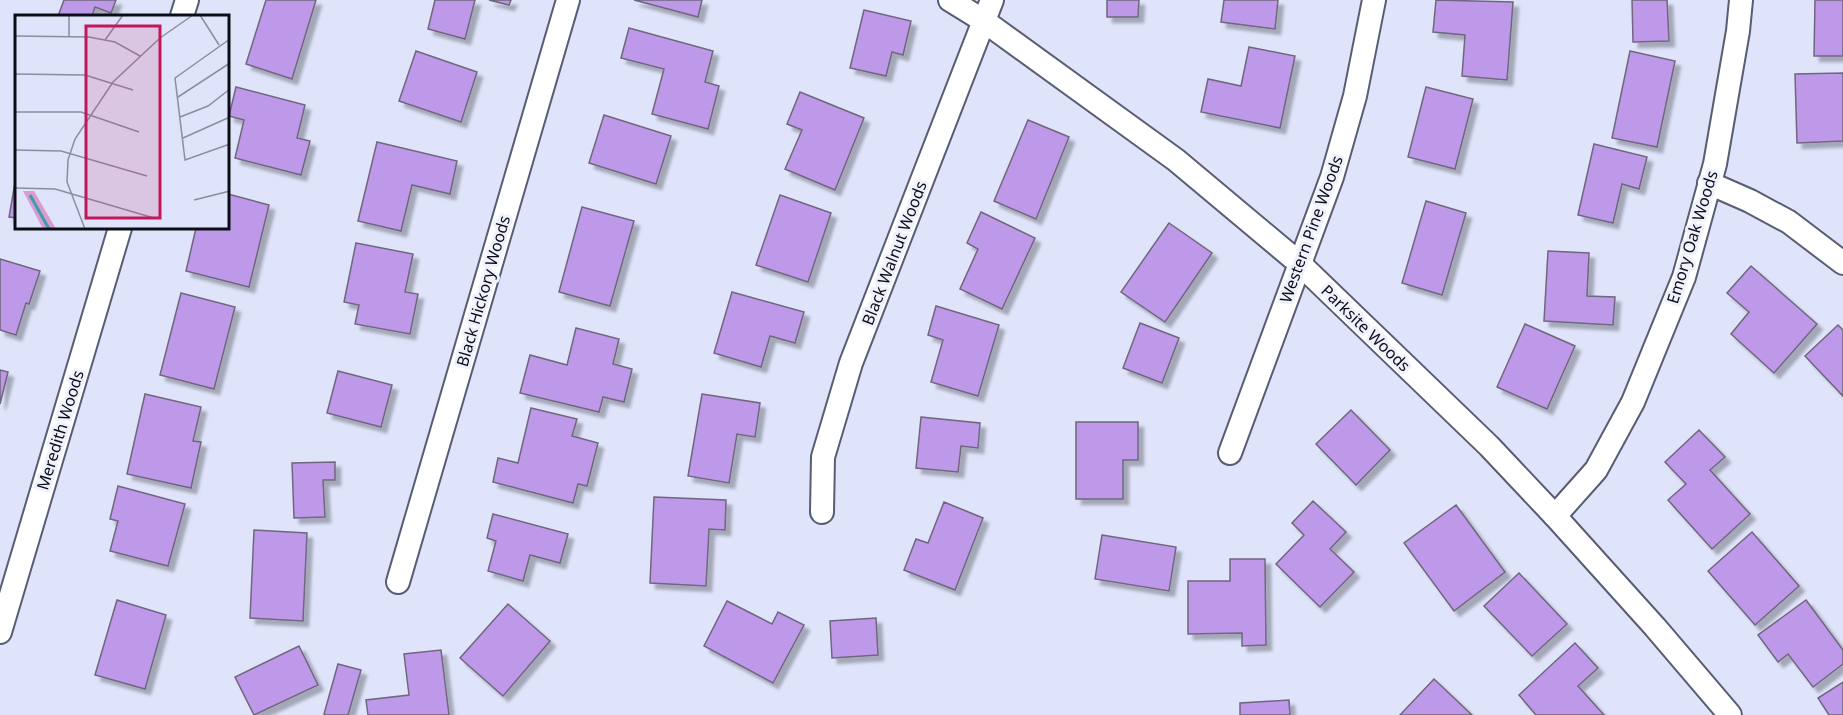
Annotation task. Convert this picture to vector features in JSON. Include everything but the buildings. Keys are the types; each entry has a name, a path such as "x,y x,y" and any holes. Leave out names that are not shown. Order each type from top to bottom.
{"street":[{"path":"182,15 187,0"},
{"name":"Black Hickory Woods","path":"398,582 568,0"},
{"name":"Parksite Woods","path":"950,0 984,21 1176,160 1299,263 1488,447 1555,516 1730,715"},
{"name":"Black Walnut Woods","path":"822,512 823,457 850,363 993,0"},
{"name":"Western Pine Woods","path":"1230,453 1332,177 1355,96 1374,0"},
{"name":"Emory Oak Woods","path":"1555,516 1596,470 1633,402 1684,277 1714,164 1738,31 1741,0"},
{"path":"1709,183 1789,222 1843,263"},
{"name":"Meredith Woods","path":"0,632 119,230"}]}
